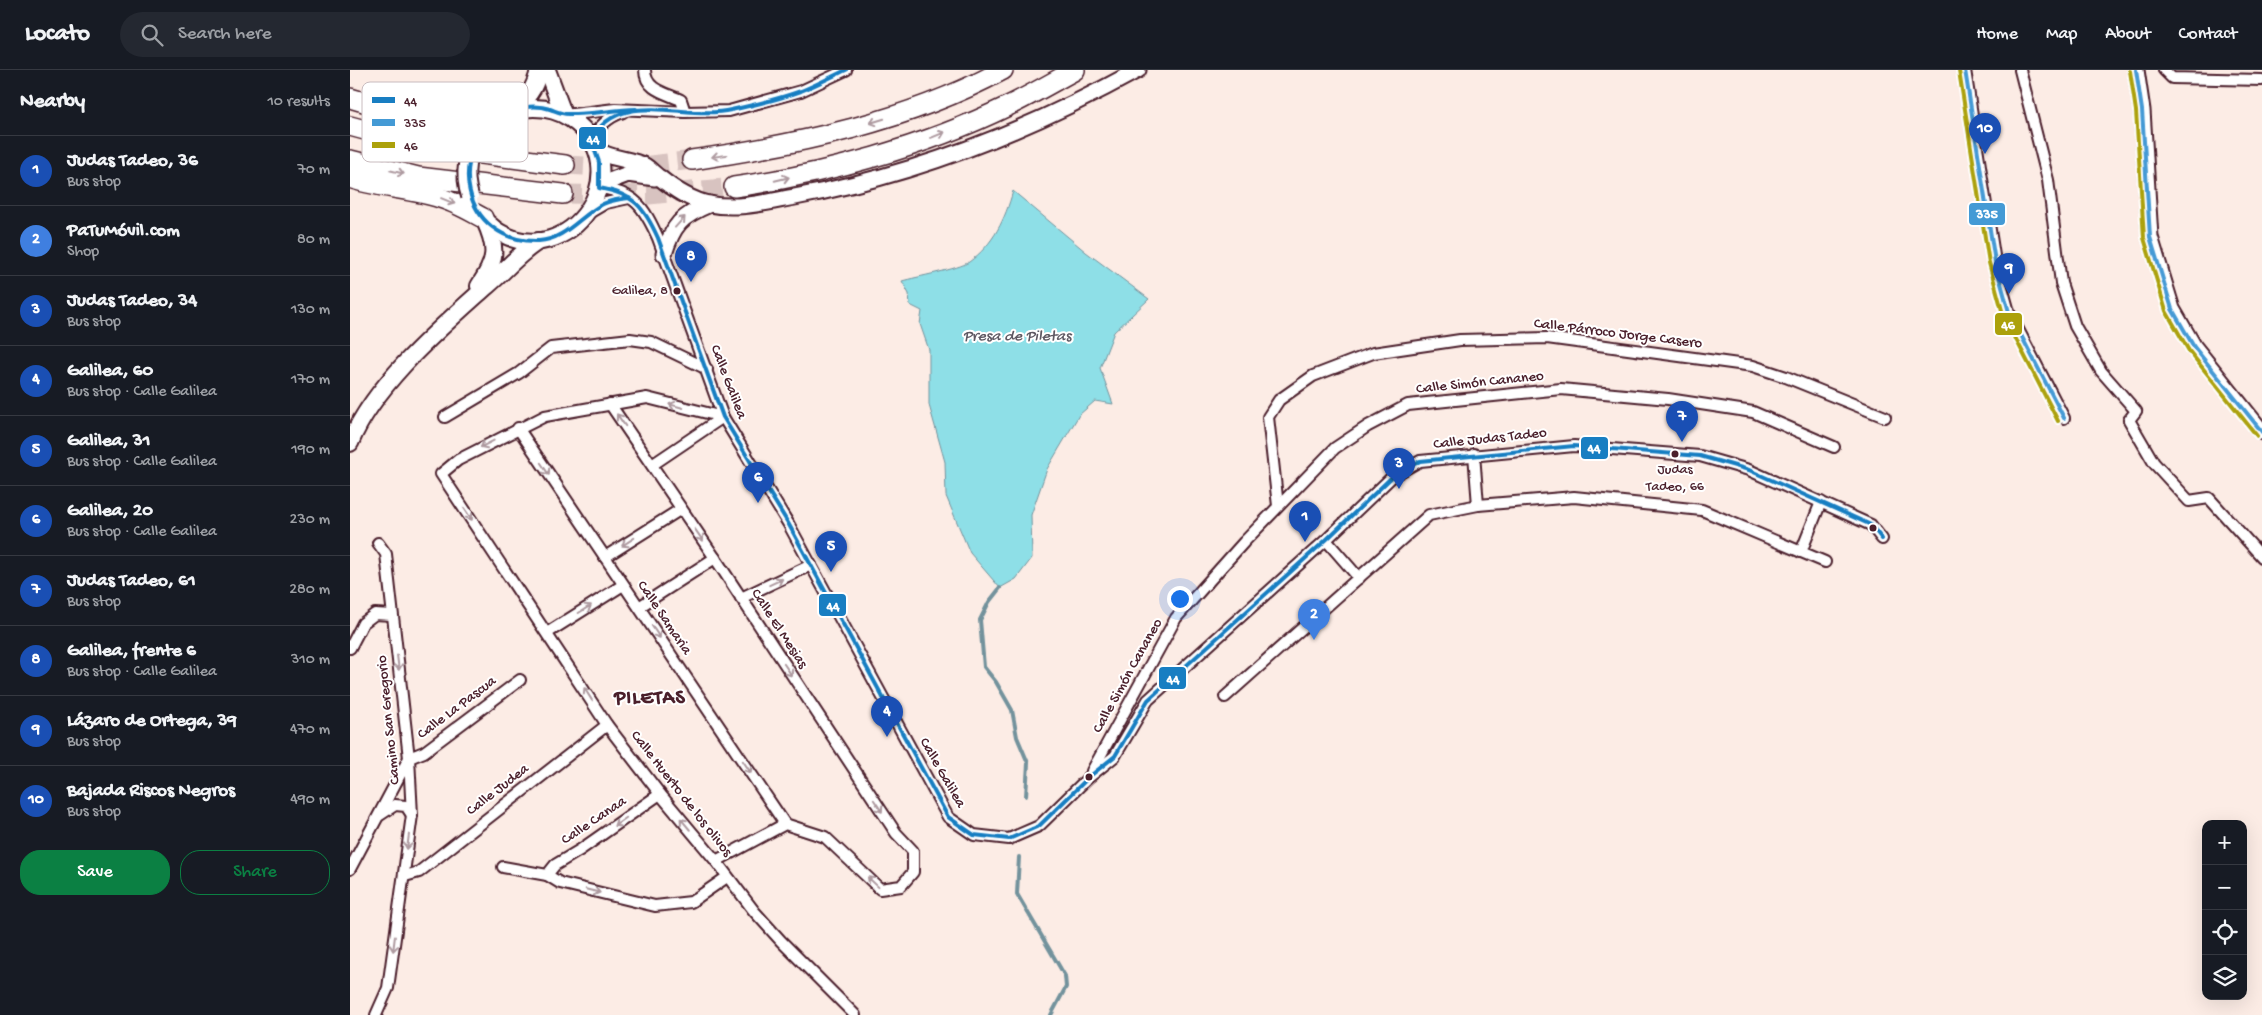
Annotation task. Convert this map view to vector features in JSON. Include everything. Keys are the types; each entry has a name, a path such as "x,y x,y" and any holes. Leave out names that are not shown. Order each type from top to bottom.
{"highway":[{"path":"692,160 762,150 837,133 910,111 1003,70"},
{"path":"734,187 771,182 835,167 923,141 1007,106 1075,70"},
{"path":"350,98 362,102"},
{"path":"350,160 418,177 564,194"},
{"path":"528,160 565,165"},
{"path":"350,178 369,185 449,200 483,219"}],"main road":[{"path":"528,96 535,84 539,70"},
{"path":"547,70 564,114"},
{"path":"483,219 500,232 518,240 538,241 557,237 573,228 586,215 594,202 599,187 599,162 594,144 580,125 564,114 546,108 528,107"},
{"path":"468,162 467,188 492,237 493,256 487,274 469,300"},
{"path":"350,443 357,425 370,404 392,378 469,300 488,286 523,250 538,241"}],"street":[{"path":"645,70 647,80 652,87 681,100 685,112"},
{"path":"564,114 605,110 729,111 801,91 846,70"},
{"path":"638,110 622,112 608,119 596,131 594,144 608,156 646,167 661,180 691,199 733,207 820,192 897,172 949,155 1038,120 1138,70"},
{"path":"1965,70 1996,262 2009,312 2064,418"},
{"path":"2020,70 2048,180 2061,283 2075,326 2101,371 2136,411 2129,420 2154,464 2189,501 2209,498 2262,557"},
{"path":"2136,70 2142,110 2150,237 2172,309 2194,347 2262,432"},
{"path":"2164,70 2172,78 2262,80"},
{"path":"599,187 628,174 661,180"},
{"path":"599,187 622,192 629,198"},
{"path":"586,215 606,203 629,198"},
{"name":"Calle Galilea","path":"629,198 646,212 664,254 723,417 788,523 948,817 974,835 1009,839 1039,826 1089,777"},
{"path":"664,254 669,237 677,224 688,214 710,204"},
{"name":"Calle Párroco Jorge Casero","path":"1278,506 1268,417 1279,400 1313,376 1373,353 1450,341 1547,338 1753,366 1786,376 1886,417"},
{"path":"445,417 520,373 552,348 630,339 651,342 707,369"},
{"name":"Calle Simón Cananeo","path":"1089,777 1176,618 1278,506 1335,448 1368,426 1408,405 1561,389 1668,399 1753,412 1834,447"},
{"path":"518,428 545,416 646,398 723,417"},
{"name":"Calle El Mesias","path":"610,404 715,558 896,833 913,851 913,872 901,886 880,889 825,837 785,824"},
{"path":"652,465 723,417"},
{"name":"Calle Huerto de los olivos","path":"518,428 458,460 441,474 607,725 660,794 781,941 856,1015"},
{"name":"Calle Samaria","path":"518,428 785,824"},
{"name":"Calle Judas Tadeo","path":"1089,777 1114,756 1148,700 1326,540 1393,476 1420,461 1474,454 1574,446 1700,456 1749,470 1872,525 1882,539"},
{"path":"1474,454 1478,504"},
{"path":"1225,697 1430,515 1478,504 1574,497 1702,510 1825,562"},
{"path":"1801,552 1821,502"},
{"path":"605,557 681,509"},
{"path":"1326,540 1359,578"},
{"name":"Camino San Gregorio","path":"376,1015 388,988 412,815 409,758 386,554 378,543"},
{"path":"639,607 715,558"},
{"path":"741,598 811,566"},
{"path":"547,632 624,585"},
{"path":"350,648 363,623 376,614 392,615"},
{"name":"Calle La Pascua","path":"409,758 424,752 520,680"},
{"name":"Calle Judea","path":"404,876 419,872 607,725"},
{"path":"350,869 409,758"},
{"name":"Calle Canaa","path":"547,876 555,865 580,850 660,794"},
{"path":"379,816 395,805 406,806 412,815"},
{"path":"716,861 785,824"},
{"path":"503,867 547,876 560,882 656,906 691,902 728,877"}],"water":[{"name":"Presa de Piletas","path":"1013,191 1086,252 1149,299 1114,332 1100,368 1113,404 1095,401 1079,415 1047,469 1031,515 1032,558 1016,579 1000,588 970,553 946,496 945,462 929,405 929,350 920,324 922,311 910,305 909,294 902,281 964,265 978,255 992,239 1002,221"}],"waterway":[{"path":"1000,588 989,602 980,620 984,667 996,682 1012,710 1017,737 1028,763 1026,796"},
{"path":"1019,857 1017,894 1065,976 1066,987 1051,1015"}],"tunnel":[{"path":"565,165 624,168 692,160"},
{"path":"563,194 649,195 734,187"}],"transit line":[{"name":"44","path":"846,70 818,84 784,97 731,110 693,112 654,109 618,114 603,124 591,140 599,162 599,188 629,198 648,218 658,238 723,417 788,523 948,817 974,835 1009,839 1039,826 1089,777 1115,756 1148,700 1326,540 1393,476 1420,461 1574,446 1700,456 1749,470 1871,525 1882,539"},
{"name":"335","path":"1965,70 1995,262 2009,312 2064,418"},
{"name":"335","path":"2136,70 2142,110 2150,237 2172,309 2194,347 2262,432"},
{"name":"46","path":"1959,71 1989,263 2003,314 2058,421"},
{"name":"46","path":"2130,71 2136,111 2144,238 2166,311 2189,351 2257,436"},
{"name":"44","path":"528,107 540,107 568,114 636,109"},
{"name":"44","path":"470,162 468,169 470,191 478,211 492,227 513,238 539,241 548,240 565,232 603,204 629,198"}],"place":[{"name":"Bajada Riscos Negros","path":"1985,154"},
{"name":"Galilea, frente 6","path":"691,282"},
{"name":"Galilea, 8","path":"677,291"},
{"name":"Lázaro de Ortega, 39","path":"2009,294"},
{"name":"Judas Tadeo, 61","path":"1682,442"},
{"name":"Judas Tadeo, 66","path":"1675,454"},
{"name":"Judas Tadeo, 34","path":"1399,489"},
{"name":"Galilea, 20","path":"758,503"},
{"name":"Judas Tadeo, 36","path":"1305,542"},
{"name":"Galilea, 31","path":"831,572"},
{"name":"PaTuMóvil.com","path":"1314,640"},
{"name":"Galilea, 60","path":"887,737"}],"district":[{"name":"PILETAS","path":"650,699"}]}
